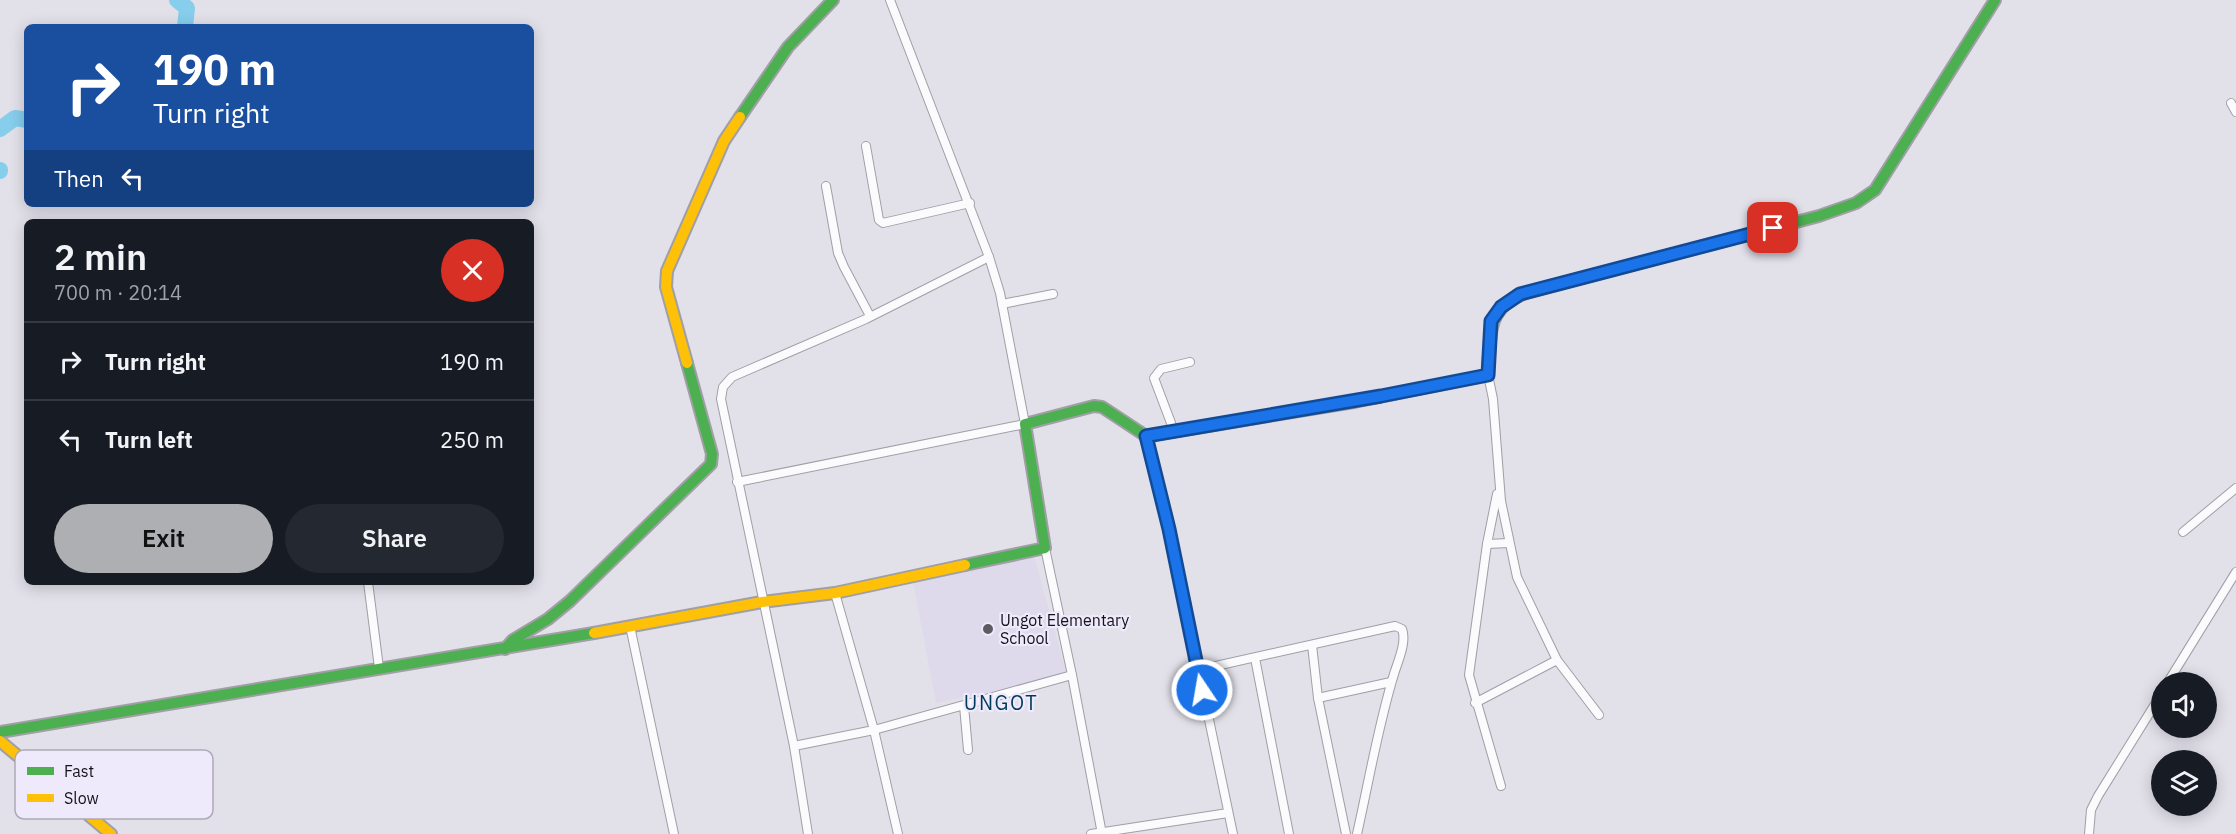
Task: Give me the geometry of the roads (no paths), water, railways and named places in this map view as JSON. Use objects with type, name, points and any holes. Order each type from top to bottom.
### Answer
[{"type":"street","points":[[505,649],[513,640],[548,619],[570,601],[711,464],[712,454],[666,287],[667,271],[724,141],[788,47],[833,0]]},
{"type":"street","points":[[890,0],[970,203],[989,257],[1002,304],[1025,424],[1045,548],[1102,833]]},
{"type":"street","points":[[1599,715],[1557,660],[1517,577],[1509,543],[1500,483],[1493,399],[1488,375],[1491,321],[1501,307],[1520,294],[1819,216],[1860,203],[1868,198],[1995,0]]},
{"type":"street","points":[[2231,103],[2236,112]]},
{"type":"street","points":[[866,146],[879,220],[883,223],[970,203]]},
{"type":"street","points":[[826,186],[838,253],[870,316]]},
{"type":"street","points":[[808,834],[794,746],[721,399],[723,387],[732,377],[870,316],[989,257]]},
{"type":"street","points":[[1002,304],[1053,294]]},
{"type":"street","points":[[1174,431],[1154,378],[1161,369],[1190,362]]},
{"type":"street","points":[[1146,436],[1381,396],[1488,375]]},
{"type":"street","points":[[737,482],[1025,424],[1094,406],[1102,406],[1146,436],[1169,529],[1233,834]]},
{"type":"street","points":[[1500,483],[1487,544],[1469,675],[1475,703],[1501,786]]},
{"type":"street","points":[[2183,532],[2236,488]]},
{"type":"street","points":[[1487,544],[1509,543]]},
{"type":"street","points":[[0,732],[505,649],[762,602],[835,593],[1045,548]]},
{"type":"street","points":[[2174,672],[2236,572]]},
{"type":"street","points":[[368,585],[379,669]]},
{"type":"street","points":[[835,593],[874,730],[898,834]]},
{"type":"street","points":[[630,626],[674,834]]},
{"type":"street","points":[[1198,670],[1395,626],[1402,629],[1404,634],[1357,834]]},
{"type":"street","points":[[1312,645],[1318,698],[1346,834]]},
{"type":"street","points":[[1255,658],[1289,834]]},
{"type":"street","points":[[1475,703],[1557,660]]},
{"type":"street","points":[[794,746],[874,730],[1072,675]]},
{"type":"street","points":[[1318,698],[1391,682]]},
{"type":"street","points":[[964,706],[968,750]]},
{"type":"street","points":[[2089,834],[2091,810],[2095,802],[2151,711]]},
{"type":"street","points":[[0,741],[15,754]]},
{"type":"street","points":[[1090,834],[1228,813]]},
{"type":"street","points":[[93,819],[111,834]]},
{"type":"waterway","points":[[177,0],[187,8],[185,24]]},
{"type":"waterway","points":[[0,129],[15,118],[24,120]]},
{"type":"place","name":"Ungot Elementary School","points":[[988,629]]},
{"type":"district","name":"UNGOT","points":[[1001,702]]}]
